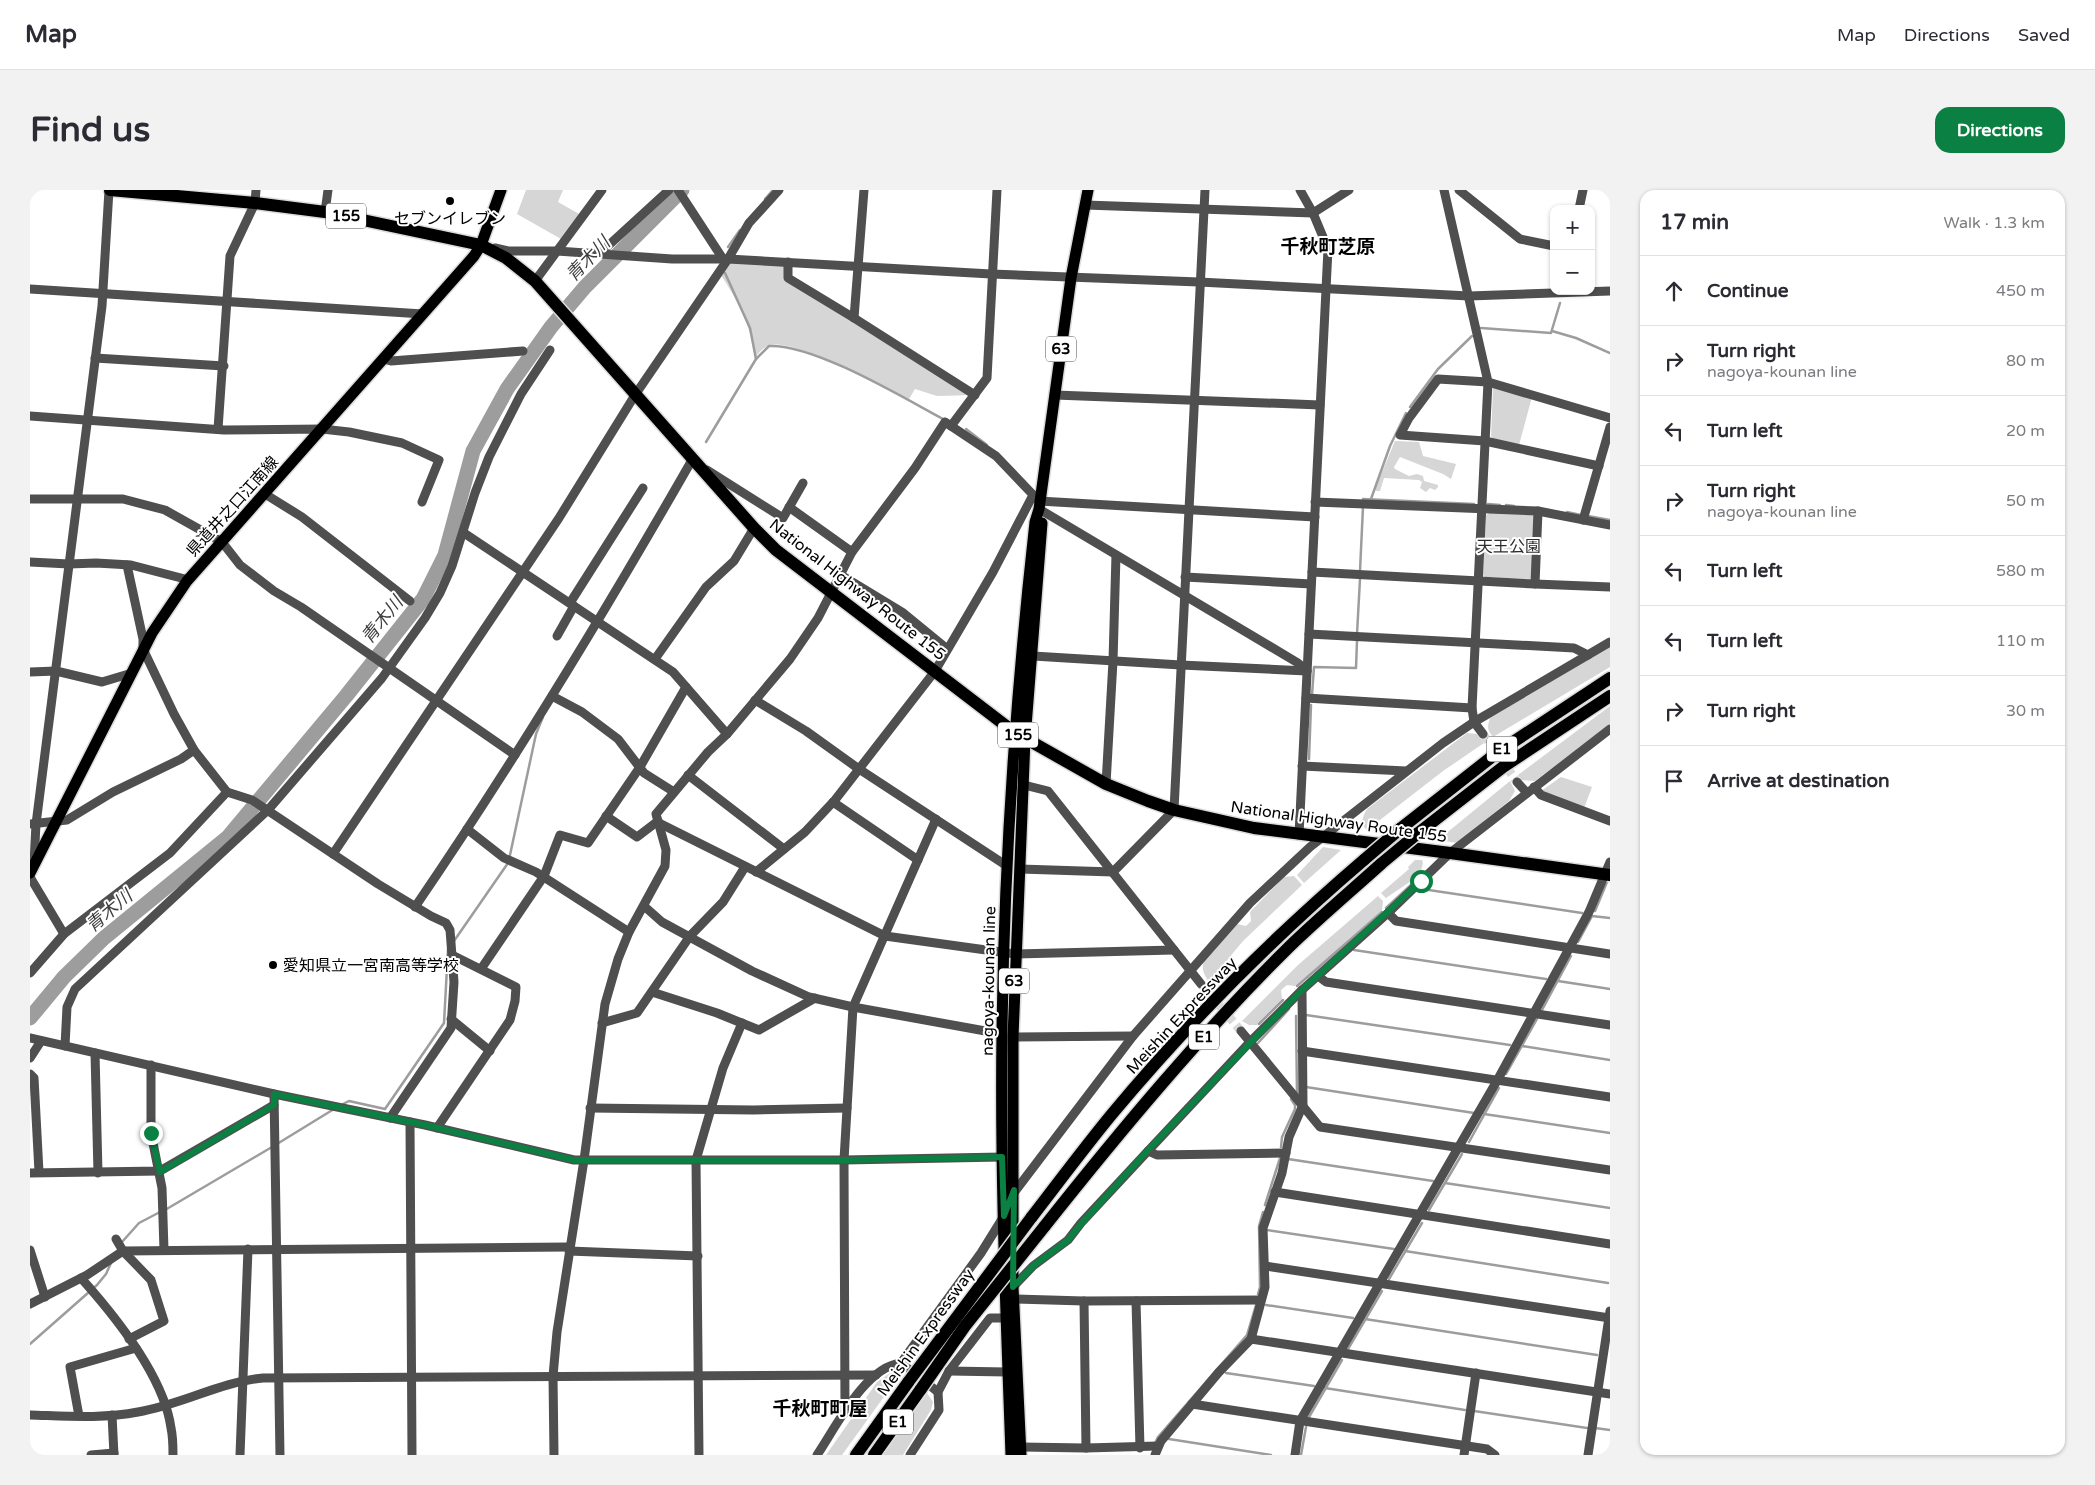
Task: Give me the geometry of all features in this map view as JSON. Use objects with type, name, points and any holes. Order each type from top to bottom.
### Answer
[{"type":"highway","name":"National Highway Route 155","points":[[109,190],[255,196],[481,245],[506,258],[536,281],[634,395],[754,528],[796,566],[1020,735],[1106,784],[1174,810],[1213,820],[1299,835],[1324,836],[1607,875]]},
{"type":"highway","name":"Meishin Expressway","points":[[856,1455],[1031,1218],[1112,1114],[1173,1046],[1278,936],[1321,896],[1400,829],[1498,752],[1610,678]]},
{"type":"highway","name":"Meishin Expressway","points":[[874,1455],[965,1326],[1124,1127],[1232,1006],[1290,947],[1382,863],[1417,834],[1504,767],[1577,716],[1610,696]]},
{"type":"main road","name":"県道井之口江南線","points":[[31,871],[143,649],[165,611],[186,582],[474,256],[481,245],[501,190]]},
{"type":"main road","name":"nagoya-kounan line","points":[[1009,953],[1020,869],[1024,785],[1020,735],[1023,628],[1037,502],[1055,395],[1071,278],[1088,190]]},
{"type":"main road","name":"nagoya-kounan line","points":[[1011,1455],[1002,1157],[1009,953],[1007,866],[1020,735],[1033,656],[1042,524],[1037,502]]},
{"type":"main road","name":"nagoya-kounan line","points":[[1007,1035],[1014,1190],[1013,1287],[1021,1451]]},
{"type":"street","points":[[64,934],[31,871],[33,824],[56,671],[103,294],[109,190]]},
{"type":"street","points":[[325,212],[328,190]]},
{"type":"street","points":[[536,281],[602,190]]},
{"type":"street","points":[[601,254],[669,190]]},
{"type":"street","points":[[678,190],[726,259]]},
{"type":"street","points":[[333,854],[437,702],[564,510],[634,395],[749,223],[778,190]]},
{"type":"street","points":[[854,318],[864,190]]},
{"type":"street","points":[[951,426],[987,378],[991,274],[997,190]]},
{"type":"street","points":[[1020,869],[1113,872],[1174,810],[1205,190]]},
{"type":"street","points":[[1299,835],[1328,249],[1313,213],[1300,190]]},
{"type":"street","points":[[1085,205],[1313,213],[1349,190]]},
{"type":"street","points":[[1444,190],[1488,382],[1472,708],[1474,722],[1483,734]]},
{"type":"street","points":[[1459,190],[1520,239],[1550,245]]},
{"type":"street","points":[[1579,205],[1583,190]]},
{"type":"street","points":[[218,429],[224,366],[230,256],[255,196]]},
{"type":"street","points":[[481,245],[508,251],[557,251],[672,260],[726,259],[1071,278],[1199,282],[1469,296],[1550,292]]},
{"type":"street","points":[[788,262],[788,278],[975,395]]},
{"type":"street","points":[[30,289],[423,314]]},
{"type":"street","points":[[1595,291],[1610,291]]},
{"type":"street","points":[[65,1046],[67,1007],[75,989],[268,810],[389,669],[425,618],[440,593],[464,533],[475,493],[489,457],[521,394],[550,350]]},
{"type":"street","points":[[384,359],[391,361],[523,351]]},
{"type":"street","points":[[95,358],[224,366]]},
{"type":"street","points":[[1599,466],[1485,441],[1400,435],[1438,379],[1488,382],[1610,418]]},
{"type":"street","points":[[1055,395],[1320,405]]},
{"type":"street","points":[[30,416],[218,429],[322,429],[349,432],[402,443],[439,460],[422,502]]},
{"type":"street","points":[[554,1455],[553,1376],[557,1332],[584,1160],[605,1004],[630,932],[666,866],[666,850],[656,814],[708,752],[728,734],[790,659],[818,618],[852,552],[915,468],[945,422],[996,456],[1037,502],[1116,555],[1307,670]]},
{"type":"street","points":[[1583,520],[1610,426]]},
{"type":"street","points":[[415,907],[515,755],[598,622],[692,460],[783,518],[803,483]]},
{"type":"street","points":[[557,636],[572,605],[643,488]]},
{"type":"street","points":[[265,494],[302,517],[410,601]]},
{"type":"street","points":[[30,499],[123,499],[165,510],[222,542],[240,564],[274,591],[301,607],[515,755]]},
{"type":"street","points":[[1037,502],[1315,517]]},
{"type":"street","points":[[756,872],[805,832],[833,802],[935,671],[946,648],[1037,502]]},
{"type":"street","points":[[1315,502],[1538,511],[1610,525]]},
{"type":"street","points":[[789,507],[852,552]]},
{"type":"street","points":[[1535,584],[1538,511]]},
{"type":"street","points":[[655,659],[706,587],[734,561],[754,528]]},
{"type":"street","points":[[464,533],[673,672],[728,734]]},
{"type":"street","points":[[1106,784],[1113,662],[1116,555]]},
{"type":"street","points":[[30,562],[127,564],[185,579],[186,582]]},
{"type":"street","points":[[127,564],[143,639],[143,649],[174,714],[194,750],[228,792],[252,800],[415,907],[446,923],[450,930],[454,982],[451,1028],[390,1118]]},
{"type":"street","points":[[1312,572],[1610,587]]},
{"type":"street","points":[[841,574],[902,612],[946,648]]},
{"type":"street","points":[[1186,577],[1311,584]]},
{"type":"street","points":[[1309,634],[1574,648],[1588,655]]},
{"type":"street","points":[[901,1363],[981,1253],[1004,1216],[1014,1190],[1133,1036],[1250,903],[1310,847],[1406,771],[1474,722],[1610,642]]},
{"type":"street","points":[[1033,656],[1113,662],[1307,670]]},
{"type":"street","points":[[30,672],[56,671],[102,682],[132,673]]},
{"type":"street","points":[[481,969],[544,876],[560,835],[588,843],[640,767],[686,686]]},
{"type":"street","points":[[552,696],[582,712],[618,739],[644,773],[674,792]]},
{"type":"street","points":[[1306,698],[1472,708]]},
{"type":"street","points":[[755,700],[806,731],[859,769],[1007,866]]},
{"type":"street","points":[[1013,1287],[1033,1266],[1068,1240],[1148,1150],[1302,990],[1388,913],[1450,853],[1610,729]]},
{"type":"street","points":[[33,824],[67,820],[113,792],[181,759],[194,750]]},
{"type":"street","points":[[1302,766],[1406,771]]},
{"type":"street","points":[[688,775],[784,849]]},
{"type":"street","points":[[1517,782],[1541,796],[1610,821]]},
{"type":"street","points":[[1024,785],[1048,791],[1201,984]]},
{"type":"street","points":[[30,973],[64,934],[170,853],[228,792]]},
{"type":"street","points":[[833,802],[918,860]]},
{"type":"street","points":[[606,816],[637,837],[659,822]]},
{"type":"street","points":[[845,1413],[844,1160],[853,1007],[936,819]]},
{"type":"street","points":[[659,822],[744,867],[885,936],[1009,953],[1174,950]]},
{"type":"street","points":[[467,829],[504,858],[544,876],[630,932]]},
{"type":"street","points":[[1295,1455],[1300,1421],[1498,1080],[1589,912],[1607,875],[1610,862]]},
{"type":"street","points":[[602,1023],[637,1013],[690,936],[723,902],[744,867]]},
{"type":"street","points":[[644,906],[662,922],[752,971],[815,998],[853,1007],[1007,1035],[1133,1036]]},
{"type":"street","points":[[1388,913],[1396,921],[1610,954]]},
{"type":"street","points":[[437,1128],[510,1020],[515,1001],[516,987],[452,955]]},
{"type":"street","points":[[1318,976],[1326,982],[1610,1025]]},
{"type":"street","points":[[1021,1451],[1140,1448],[1157,1451],[1192,1404],[1219,1372],[1251,1339],[1265,1286],[1264,1228],[1282,1173],[1289,1137],[1303,1105],[1302,990]]},
{"type":"street","points":[[652,992],[717,1013],[760,1030],[815,998]]},
{"type":"street","points":[[451,1019],[490,1052]]},
{"type":"street","points":[[699,1455],[696,1160],[723,1068],[742,1024]]},
{"type":"street","points":[[1241,1031],[1320,1126],[1610,1170]]},
{"type":"street","points":[[30,1038],[574,1160],[844,1160],[1002,1157]]},
{"type":"street","points":[[30,1058],[42,1041]]},
{"type":"street","points":[[1302,1051],[1610,1097]]},
{"type":"street","points":[[95,1053],[98,1173]]},
{"type":"street","points":[[151,1065],[151,1133],[162,1188],[164,1250]]},
{"type":"street","points":[[30,1074],[34,1078],[34,1172],[160,1172],[274,1105]]},
{"type":"street","points":[[274,1094],[280,1455]]},
{"type":"street","points":[[590,1108],[710,1110],[847,1108]]},
{"type":"street","points":[[410,1122],[412,1455]]},
{"type":"street","points":[[1148,1150],[1157,1155],[1286,1153]]},
{"type":"street","points":[[1275,1192],[1610,1244]]},
{"type":"street","points":[[116,1239],[123,1251],[151,1280],[164,1321],[129,1339]]},
{"type":"street","points":[[30,1304],[81,1278],[123,1251],[411,1248],[569,1249],[698,1256]]},
{"type":"street","points":[[240,1455],[248,1249]]},
{"type":"street","points":[[30,1250],[45,1297]]},
{"type":"street","points":[[1265,1266],[1610,1316],[1588,1455]]},
{"type":"street","points":[[81,1278],[136,1348],[165,1404],[171,1427],[173,1455]]},
{"type":"street","points":[[1014,1299],[1084,1301],[1262,1300]]},
{"type":"street","points":[[1084,1301],[1086,1448]]},
{"type":"street","points":[[1136,1301],[1140,1448]]},
{"type":"street","points":[[910,1455],[939,1410],[938,1392],[949,1371],[990,1318],[1006,1318]]},
{"type":"street","points":[[1251,1339],[1610,1394]]},
{"type":"street","points":[[80,1416],[70,1367],[136,1348]]},
{"type":"street","points":[[817,1455],[869,1380],[893,1364],[901,1363],[938,1392]]},
{"type":"street","points":[[949,1371],[1007,1372]]},
{"type":"street","points":[[30,1415],[80,1416],[138,1412],[243,1380],[279,1378],[698,1374],[876,1375]]},
{"type":"street","points":[[1465,1450],[1476,1374]]},
{"type":"street","points":[[1192,1404],[1465,1450],[1487,1449],[1495,1455]]},
{"type":"street","points":[[91,1455],[114,1454],[112,1415]]},
{"type":"green space","points":[[526,190],[563,190],[558,202],[581,215],[561,239],[517,214]]},
{"type":"green space","points":[[723,259],[788,262],[788,278],[975,395],[937,396],[915,389],[909,399],[819,356],[782,345],[770,345],[755,357],[743,314],[721,275]]},
{"type":"green space","points":[[1496,387],[1532,397],[1519,445],[1493,439],[1491,436],[1493,388]]},
{"type":"green space","points":[[1395,441],[1419,442],[1423,456],[1456,464],[1451,479],[1400,457],[1394,467],[1395,469],[1409,476],[1417,474],[1423,476],[1424,481],[1438,485],[1438,487],[1435,490],[1430,488],[1426,492],[1420,488],[1422,482],[1419,480],[1384,478],[1380,491],[1376,491],[1375,489]]},
{"type":"green space","name":"天王公園","points":[[1491,512],[1533,515],[1535,518],[1533,576],[1530,579],[1485,577],[1483,575],[1486,515]]},
{"type":"green space","points":[[1610,647],[1610,667],[1493,737],[1491,735],[1488,728],[1490,718]]},
{"type":"green space","points":[[1610,706],[1610,724],[1535,781],[1521,780],[1518,775]]},
{"type":"green space","points":[[1467,733],[1477,734],[1484,743],[1443,771],[1367,830],[1365,828],[1363,820],[1367,809]]},
{"type":"green space","points":[[1561,777],[1592,787],[1584,808],[1541,791]]},
{"type":"green space","points":[[1510,781],[1515,791],[1509,801],[1457,843],[1438,840]]},
{"type":"green space","points":[[1323,847],[1341,850],[1304,883],[1297,875]]},
{"type":"green space","points":[[1415,860],[1422,860],[1423,863],[1420,875],[1386,898],[1381,893],[1409,869],[1408,867]]},
{"type":"green space","points":[[1294,876],[1302,885],[1243,941],[1209,982],[1204,972],[1204,961],[1231,928],[1237,924],[1246,926],[1251,921],[1250,912],[1284,877]]},
{"type":"green space","points":[[1378,896],[1383,901],[1382,911],[1295,986],[1287,985],[1281,990],[1282,999],[1257,1025],[1249,1025],[1242,1021],[1298,965]]},
{"type":"green space","points":[[890,1373],[901,1373],[842,1455],[826,1455],[877,1382]]},
{"type":"green space","points":[[927,1393],[933,1402],[931,1410],[903,1455],[883,1455]]},
{"type":"waterway","name":"青木川","points":[[30,1018],[64,977],[104,938],[228,837],[346,696],[423,599],[445,555],[473,451],[507,389],[551,327],[585,287],[682,190]]},
{"type":"waterway","points":[[765,199],[773,190]]},
{"type":"waterway","points":[[728,247],[740,230]]},
{"type":"waterway","points":[[706,442],[756,359],[750,328],[725,273]]},
{"type":"waterway","points":[[1481,328],[1551,333],[1560,303]]},
{"type":"waterway","points":[[1552,331],[1576,338],[1610,353]]},
{"type":"waterway","points":[[1410,407],[1438,369],[1472,336]]},
{"type":"waterway","points":[[756,359],[769,346],[809,353],[858,374],[943,419]]},
{"type":"waterway","points":[[1371,499],[1390,446],[1406,413]]},
{"type":"waterway","points":[[966,429],[987,445]]},
{"type":"waterway","points":[[1363,499],[1474,504]]},
{"type":"waterway","points":[[1488,504],[1500,505]]},
{"type":"waterway","points":[[1506,505],[1514,506]]},
{"type":"waterway","points":[[1360,571],[1363,507]]},
{"type":"waterway","points":[[1567,512],[1581,515]]},
{"type":"waterway","points":[[1588,516],[1610,520]]},
{"type":"waterway","points":[[1357,634],[1360,579]]},
{"type":"waterway","points":[[1312,695],[1314,667],[1356,668],[1357,641]]},
{"type":"waterway","points":[[1309,759],[1311,705]]},
{"type":"waterway","points":[[510,855],[536,734],[543,717]]},
{"type":"waterway","points":[[454,941],[508,863]]},
{"type":"waterway","points":[[1595,911],[1607,882]]},
{"type":"waterway","points":[[1386,908],[1412,884]]},
{"type":"waterway","points":[[1422,889],[1582,913]]},
{"type":"waterway","points":[[1297,986],[1382,912]]},
{"type":"waterway","points":[[1578,942],[1592,916],[1610,918]]},
{"type":"waterway","points":[[341,1105],[349,1101],[385,1109],[444,1023],[448,949]]},
{"type":"waterway","points":[[1354,950],[1546,979]]},
{"type":"waterway","points":[[1542,1010],[1571,956]]},
{"type":"waterway","points":[[1558,981],[1610,989]]},
{"type":"waterway","points":[[1259,1024],[1283,1000]]},
{"type":"waterway","points":[[1258,1043],[1289,1009]]},
{"type":"waterway","points":[[1306,1015],[1510,1045]]},
{"type":"waterway","points":[[1296,1016],[1297,1094]]},
{"type":"waterway","points":[[1506,1074],[1537,1019]]},
{"type":"waterway","points":[[1522,1046],[1610,1060]]},
{"type":"waterway","points":[[1306,1087],[1474,1113]]},
{"type":"waterway","points":[[1469,1142],[1499,1088]]},
{"type":"waterway","points":[[1281,1147],[1282,1137],[1295,1109],[1291,1099]]},
{"type":"waterway","points":[[277,1144],[334,1109]]},
{"type":"waterway","points":[[1484,1114],[1610,1133]]},
{"type":"waterway","points":[[165,1210],[272,1147]]},
{"type":"waterway","points":[[1429,1210],[1462,1154]]},
{"type":"waterway","points":[[1265,1205],[1280,1158]]},
{"type":"waterway","points":[[1288,1159],[1433,1181]]},
{"type":"waterway","points":[[1445,1183],[1610,1208]]},
{"type":"waterway","points":[[122,1242],[139,1223],[160,1212]]},
{"type":"waterway","points":[[1258,1294],[1260,1287],[1259,1226],[1263,1212]]},
{"type":"waterway","points":[[1389,1279],[1422,1223]]},
{"type":"waterway","points":[[1267,1230],[1394,1249]]},
{"type":"waterway","points":[[1405,1251],[1608,1283]]},
{"type":"waterway","points":[[30,1344],[97,1285],[106,1274],[111,1263]]},
{"type":"waterway","points":[[1348,1349],[1382,1291]]},
{"type":"waterway","points":[[1155,1443],[1158,1437],[1247,1335],[1256,1305]]},
{"type":"waterway","points":[[1266,1305],[1353,1318]]},
{"type":"waterway","points":[[1365,1319],[1597,1355]]},
{"type":"waterway","points":[[1309,1417],[1342,1360]]},
{"type":"waterway","points":[[1226,1373],[1314,1386]]},
{"type":"waterway","points":[[1325,1388],[1465,1410]]},
{"type":"waterway","points":[[1474,1411],[1587,1428]]},
{"type":"waterway","points":[[1301,1455],[1306,1427]]},
{"type":"waterway","points":[[1595,1428],[1610,1430]]},
{"type":"waterway","points":[[1169,1439],[1271,1455]]},
{"type":"tunnel","points":[[1483,734],[1517,782]]},
{"type":"tunnel","points":[[1201,984],[1241,1031]]},
{"type":"place","name":"セブンイレブン","points":[[450,201]]},
{"type":"place","name":"愛知県立一宮南高等学校","points":[[273,965]]},
{"type":"district","name":"千秋町芝原","points":[[1328,246]]},
{"type":"district","name":"千秋町町屋","points":[[820,1408]]},
{"type":"route","points":[[151,1133],[160,1172],[274,1105],[274,1094],[425,1125],[574,1160],[844,1160],[1002,1157],[1004,1216],[1014,1190],[1013,1287],[1033,1266],[1062,1247],[1148,1150],[1302,990],[1421,881]]}]
